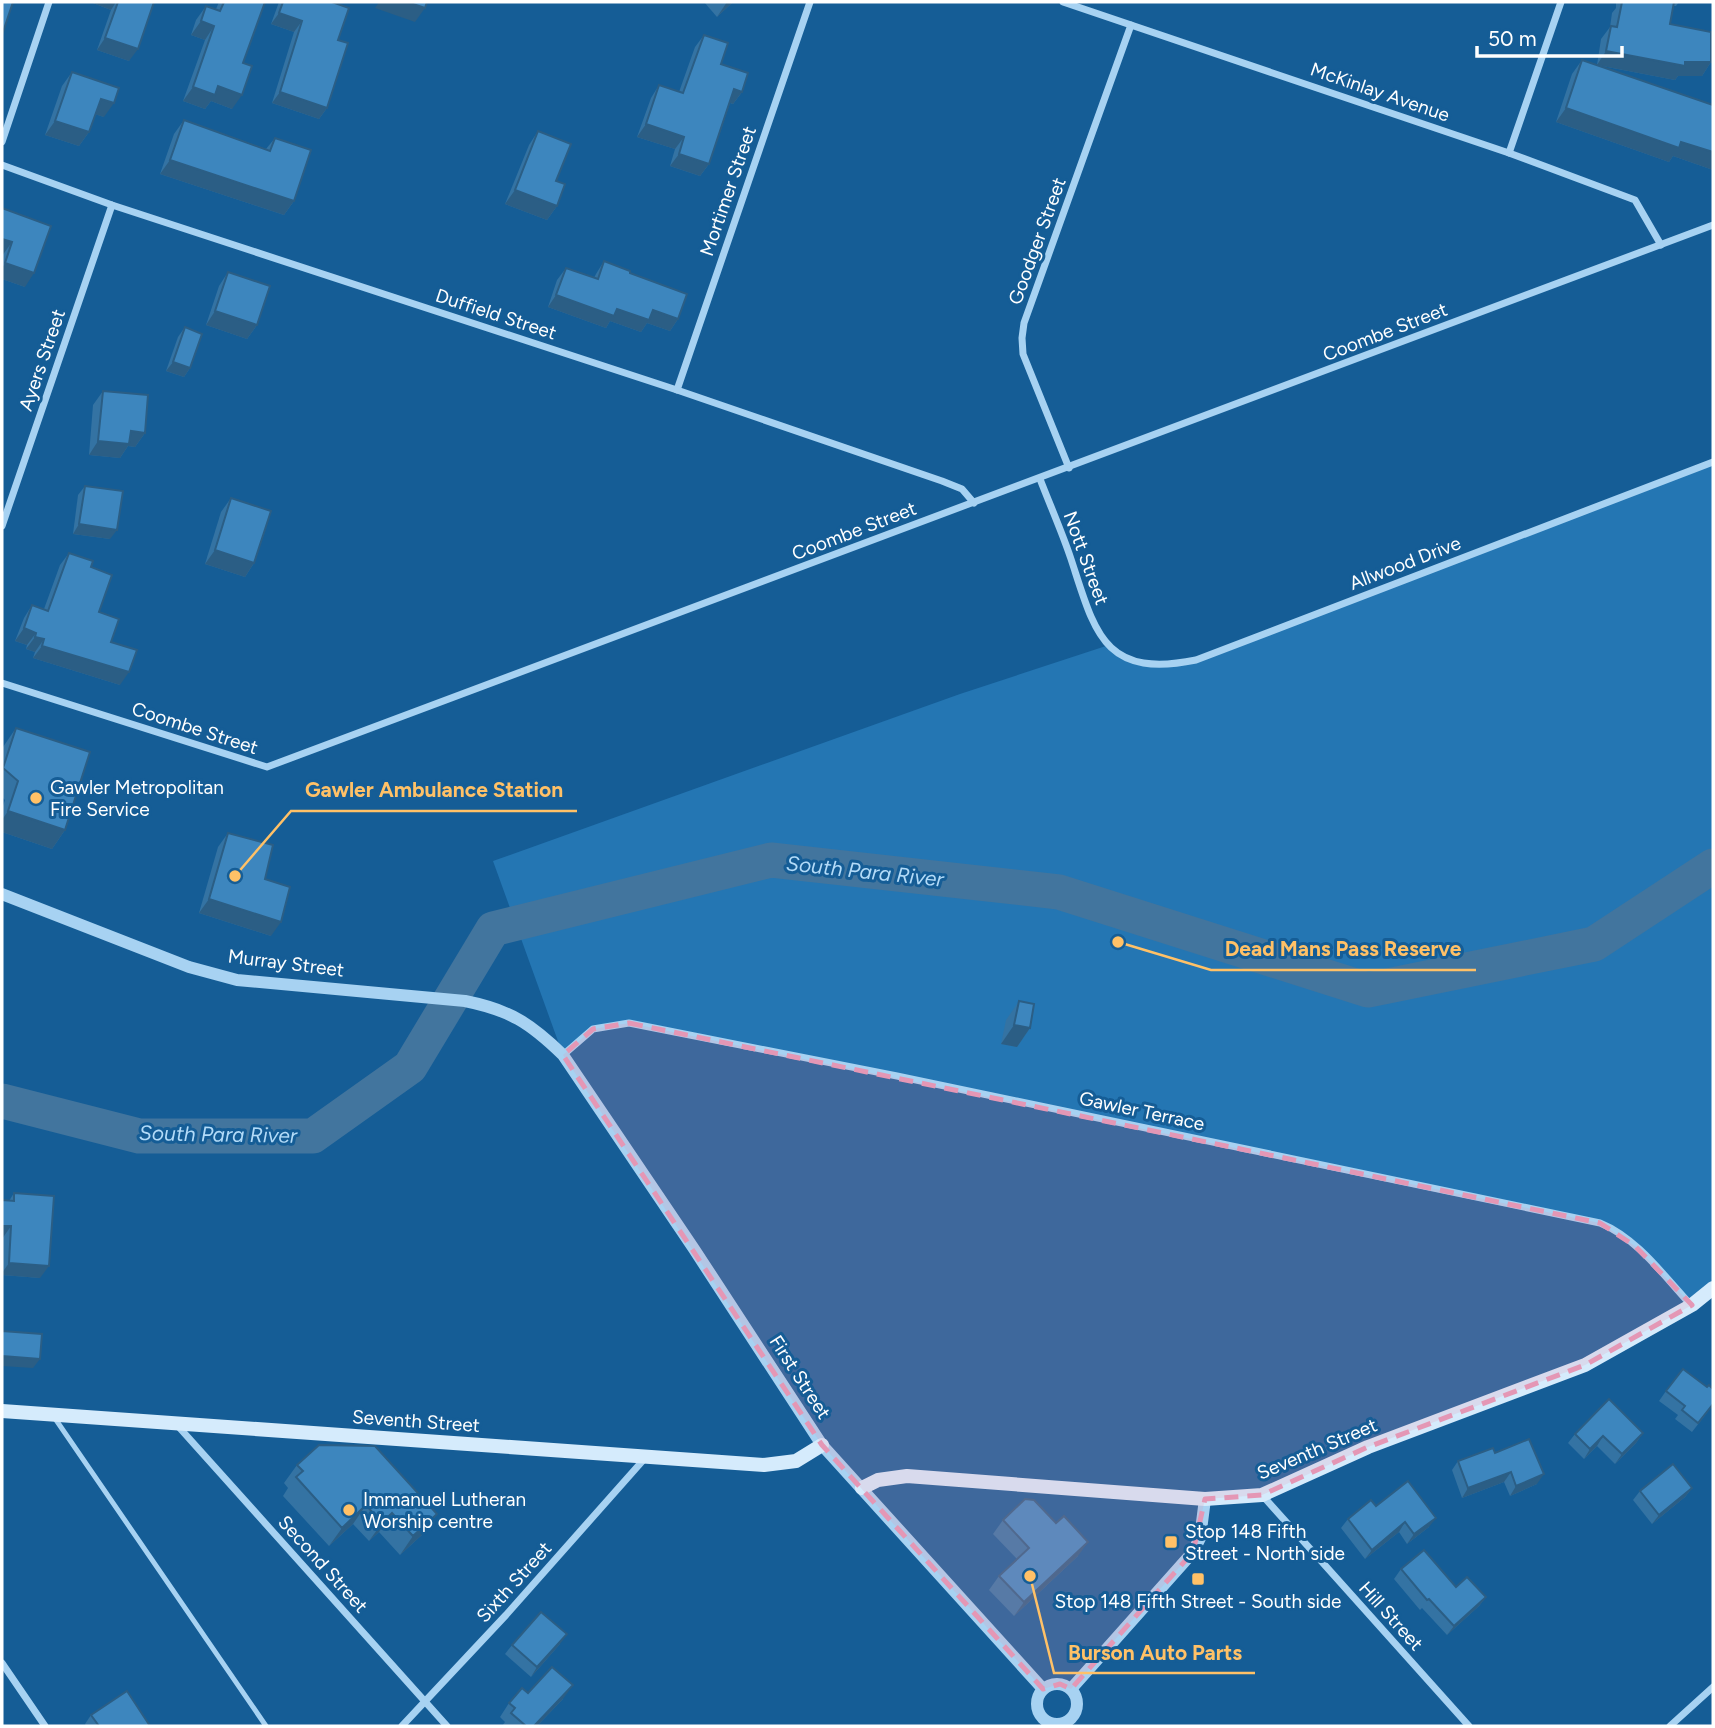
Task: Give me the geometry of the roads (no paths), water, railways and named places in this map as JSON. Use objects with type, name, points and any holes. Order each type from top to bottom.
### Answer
[{"type":"main road","name":"Seventh Street","points":[[862,1488],[878,1480],[907,1475],[1205,1499],[1262,1495],[1368,1447],[1586,1365],[1692,1305],[1713,1288]]},
{"type":"main road","name":"Seventh Street","points":[[2,1411],[764,1465],[796,1461],[822,1445]]},
{"type":"street","points":[[2,142],[50,2]]},
{"type":"street","name":"Mortimer Street","points":[[677,390],[810,2]]},
{"type":"street","name":"McKinlay Avenue","points":[[1063,2],[1508,153],[1635,200],[1661,245]]},
{"type":"street","points":[[1508,153],[1561,2]]},
{"type":"street","name":"Goodger Street","points":[[1069,468],[1024,354],[1024,323],[1131,25]]},
{"type":"street","name":"Duffield Street","points":[[2,165],[111,205],[677,390],[943,481],[962,489],[974,503]]},
{"type":"street","name":"Ayers Street","points":[[2,526],[111,205]]},
{"type":"street","name":"Coombe Street","points":[[2,683],[267,767],[1713,225]]},
{"type":"street","name":"Allwood Drive","points":[[1107,646],[1136,663],[1171,665],[1196,660],[1713,462]]},
{"type":"street","name":"Nott Street","points":[[1040,479],[1090,615],[1107,646]]},
{"type":"street","name":"Murray Street","points":[[2,894],[190,967],[237,980],[437,998],[493,1007],[520,1019],[563,1055]]},
{"type":"street","name":"Gawler Terrace","points":[[563,1055],[593,1029],[629,1023],[897,1076],[1600,1223],[1618,1230],[1635,1245],[1692,1305]]},
{"type":"street","name":"First Street","points":[[563,1055],[822,1445],[1043,1689]]},
{"type":"street","name":"Second Street","points":[[176,1423],[447,1726]]},
{"type":"street","name":"Sixth Street","points":[[402,1726],[506,1615],[647,1456]]},
{"type":"street","name":"Hill Street","points":[[1262,1495],[1469,1726]]},
{"type":"street","points":[[1071,1689],[1193,1552],[1200,1538],[1205,1499]]},
{"type":"street","points":[[2,1663],[45,1726]]},
{"type":"street","points":[[1060,1684],[1071,1689],[1077,1701],[1072,1723],[1042,1723],[1037,1706],[1043,1689],[1060,1684]]},
{"type":"street","points":[[1670,1726],[1713,1687]]},
{"type":"lane","points":[[53,1415],[266,1726]]},
{"type":"waterway","name":"South Para River","points":[[2,1101],[139,1136],[313,1136],[410,1067],[493,929],[771,860],[1059,892],[1368,990],[1594,944],[1713,866]]},
{"type":"place","name":"Gawler Metropolitan Fire Service","points":[[36,798]]},
{"type":"place","name":"Gawler Ambulance Station","points":[[235,876]]},
{"type":"place","name":"Dead Mans Pass Reserve","points":[[1118,942]]},
{"type":"place","name":"Immanuel Lutheran Worship centre","points":[[349,1510]]},
{"type":"place","name":"Stop 148 Fifth Street - North side","points":[[1171,1542]]},
{"type":"place","name":"Burson Auto Parts","points":[[1030,1576]]},
{"type":"place","name":"Stop 148 Fifth Street - South side","points":[[1198,1579]]}]
